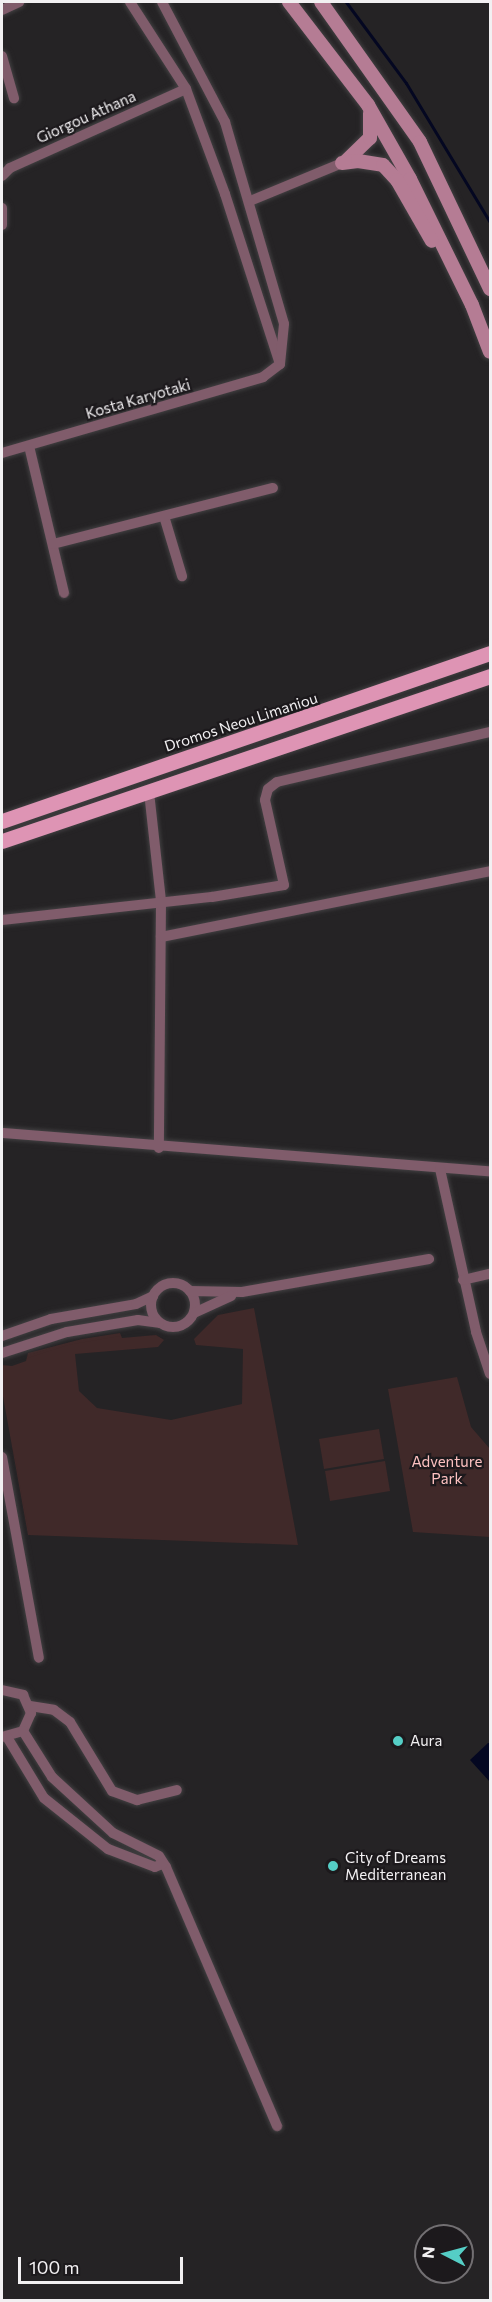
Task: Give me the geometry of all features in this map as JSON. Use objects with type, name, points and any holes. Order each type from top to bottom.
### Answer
[{"type":"main road","points":[[289,2],[368,105],[410,179],[472,305],[490,352]]},
{"type":"main road","points":[[321,2],[420,142],[490,289]]},
{"type":"main road","points":[[342,163],[370,138],[372,120],[368,105]]},
{"type":"main road","points":[[342,163],[358,160],[383,165],[397,180],[472,305]]},
{"type":"main road","name":"Dromos Neou Limaniou","points":[[2,821],[490,652]]},
{"type":"main road","points":[[2,841],[490,676]]},
{"type":"street","points":[[2,10],[19,2]]},
{"type":"street","points":[[130,2],[186,89],[225,194],[280,364]]},
{"type":"street","points":[[162,2],[225,122],[250,201],[284,324],[280,364]]},
{"type":"street","points":[[2,56],[14,98]]},
{"type":"street","name":"Giorgou Athana","points":[[2,176],[10,168],[186,89]]},
{"type":"street","points":[[250,201],[342,163]]},
{"type":"street","points":[[2,208],[2,225]]},
{"type":"street","name":"Kosta Karyotaki","points":[[2,453],[263,377],[280,364]]},
{"type":"street","points":[[29,446],[64,593]]},
{"type":"street","points":[[53,544],[273,488]]},
{"type":"street","points":[[164,516],[182,576]]},
{"type":"street","points":[[2,920],[284,885],[266,800],[268,789],[277,782],[490,732]]},
{"type":"street","points":[[149,792],[161,901],[159,1148]]},
{"type":"street","points":[[161,938],[490,871]]},
{"type":"street","points":[[2,1133],[159,1148],[490,1171]]},
{"type":"street","points":[[440,1169],[463,1280],[490,1374]]},
{"type":"street","points":[[2,1336],[51,1319],[136,1304],[153,1296],[170,1283],[190,1291],[242,1292],[429,1259]]},
{"type":"street","points":[[463,1280],[490,1274]]},
{"type":"street","points":[[190,1291],[195,1313]]},
{"type":"street","points":[[2,1353],[67,1332],[138,1320],[177,1328],[188,1323],[195,1313],[242,1292]]},
{"type":"street","points":[[153,1296],[152,1313],[159,1323]]},
{"type":"street","points":[[2,1457],[39,1658]]},
{"type":"street","points":[[2,1687],[23,1695],[30,1706],[30,1719],[23,1731],[4,1737],[44,1798],[108,1849],[156,1867],[162,1864]]},
{"type":"street","points":[[30,1706],[54,1710],[70,1722],[112,1791],[137,1800],[177,1790]]},
{"type":"street","points":[[23,1731],[52,1777],[113,1833],[159,1856],[224,1998],[277,2126]]},
{"type":"green space","points":[[254,1308],[298,1545],[28,1535],[2,1391],[2,1365],[12,1366],[26,1361],[28,1353],[82,1339],[120,1333],[122,1338],[156,1335],[164,1340],[158,1347],[75,1354],[79,1391],[97,1408],[171,1420],[242,1404],[243,1349],[196,1345],[194,1339],[218,1315]]},
{"type":"green space","name":"Adventure Park","points":[[457,1377],[471,1427],[490,1449],[490,1537],[413,1532],[388,1389]]},
{"type":"green space","points":[[379,1429],[384,1459],[324,1469],[319,1439]]},
{"type":"green space","points":[[385,1461],[390,1491],[330,1501],[325,1471]]},
{"type":"water","points":[[490,1743],[490,1782],[470,1760]]},
{"type":"waterway","points":[[346,2],[406,83],[490,222]]},
{"type":"place","name":"Aura","points":[[398,1741]]},
{"type":"place","name":"City of Dreams Mediterranean","points":[[333,1866]]}]
